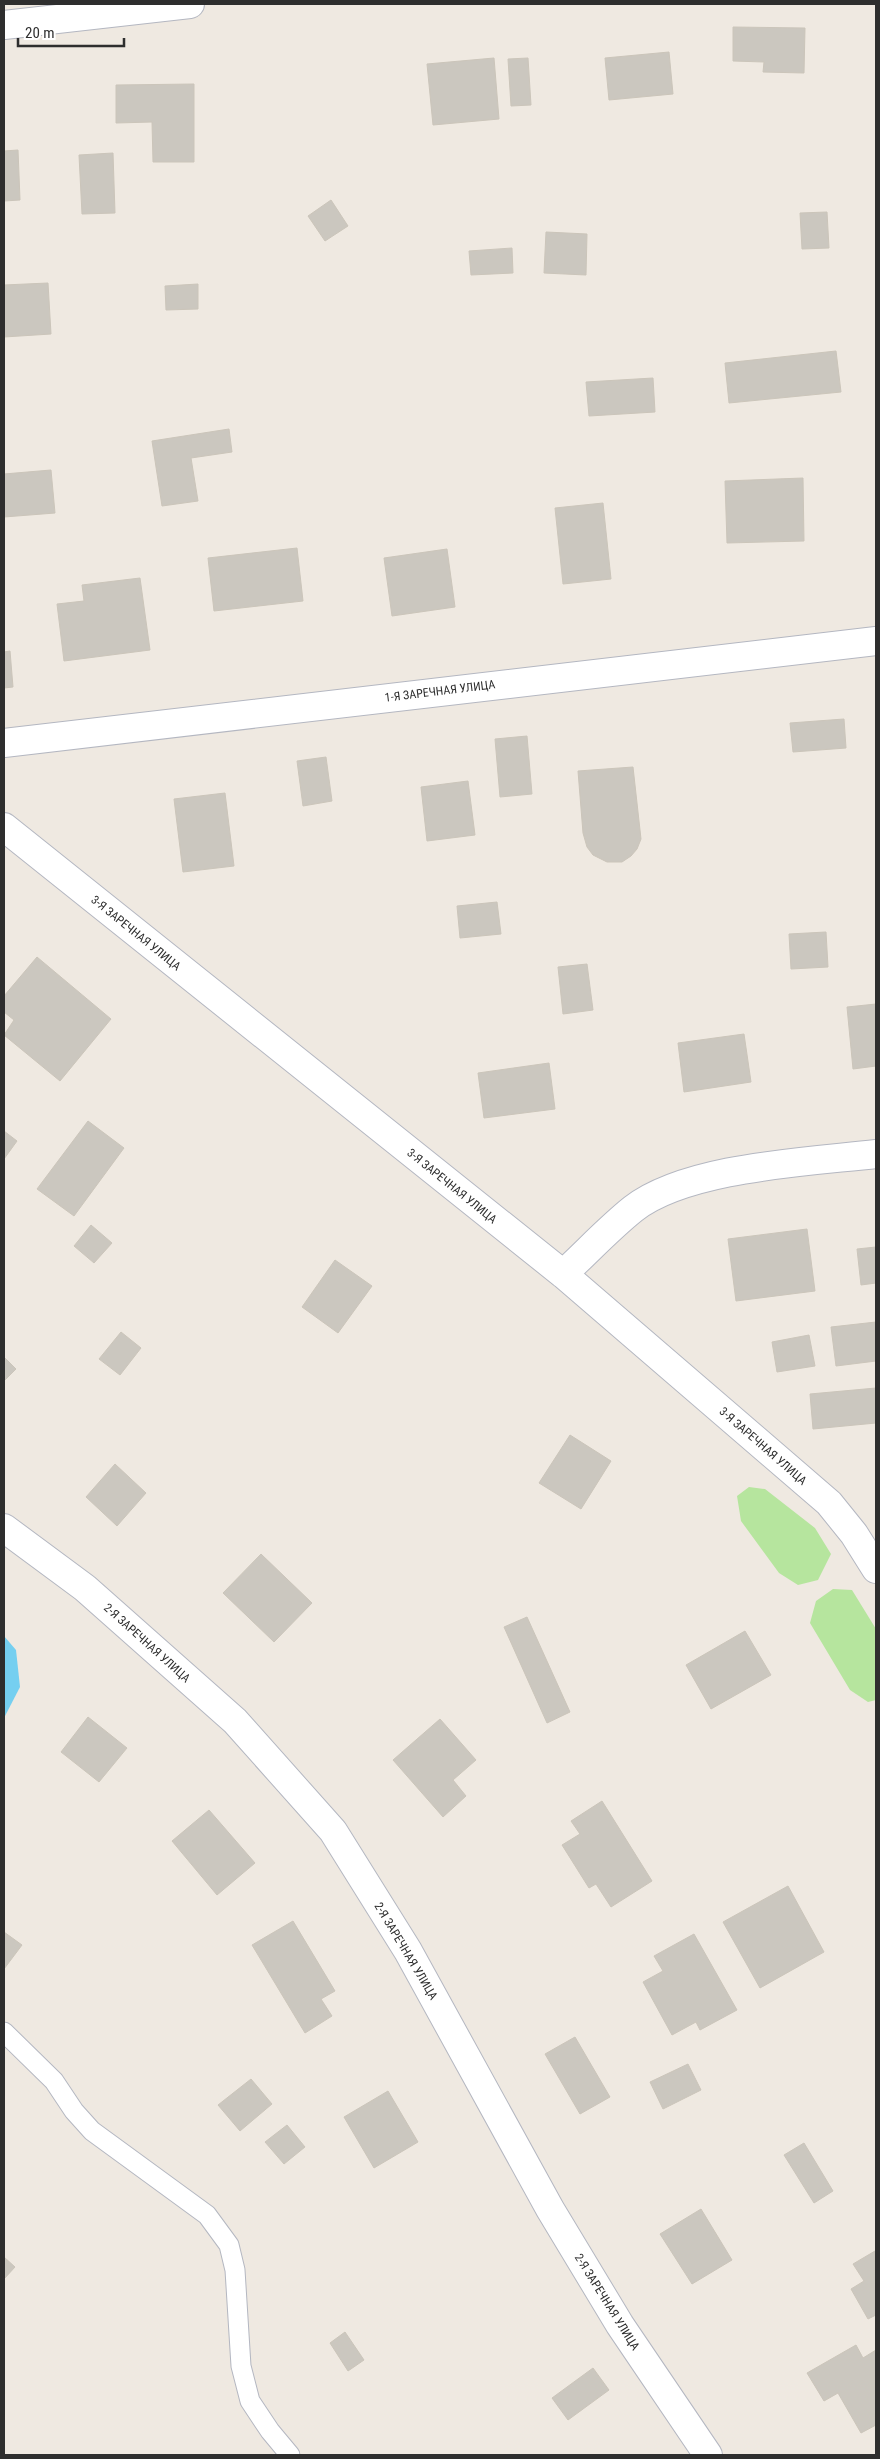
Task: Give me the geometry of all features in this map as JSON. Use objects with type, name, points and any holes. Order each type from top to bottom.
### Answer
[{"type":"street","points":[[4,25],[190,4]]},
{"type":"street","name":"1-Я ЗАРЕЧНАЯ УЛИЦА","points":[[4,743],[876,641]]},
{"type":"street","name":"3-Я ЗАРЕЧНАЯ УЛИЦА","points":[[4,827],[563,1274],[829,1503],[854,1534],[876,1569]]},
{"type":"street","points":[[563,1274],[633,1209],[661,1192],[705,1177],[876,1154]]},
{"type":"street","name":"2-Я ЗАРЕЧНАЯ УЛИЦА","points":[[4,1528],[85,1588],[235,1721],[333,1831],[408,1951],[550,2209],[620,2324],[708,2455]]},
{"type":"lane","points":[[4,2032],[54,2081],[74,2111],[92,2131],[207,2215],[229,2245],[235,2270],[242,2366],[250,2401],[270,2431],[290,2455]]},
{"type":"green space","points":[[749,1487],[765,1489],[815,1528],[831,1554],[818,1580],[798,1585],[779,1573],[741,1521],[737,1496]]},
{"type":"green space","points":[[833,1589],[852,1590],[876,1629],[876,1700],[868,1702],[850,1690],[810,1623],[816,1601]]},
{"type":"water","points":[[4,1636],[16,1650],[20,1687],[4,1718]]},
{"type":"building","points":[[733,27],[805,28],[804,73],[763,72],[764,62],[733,61]]},
{"type":"building","points":[[669,52],[673,94],[609,100],[605,58]]},
{"type":"building","points":[[494,58],[499,119],[433,125],[427,64]]},
{"type":"building","points":[[528,58],[531,105],[511,106],[508,59]]},
{"type":"building","points":[[194,84],[194,162],[153,162],[152,122],[116,123],[116,85]]},
{"type":"building","points":[[18,150],[20,200],[4,201],[4,151]]},
{"type":"building","points":[[113,153],[115,213],[82,214],[79,155]]},
{"type":"building","points":[[331,200],[348,226],[325,241],[308,216]]},
{"type":"building","points":[[827,212],[829,248],[802,249],[800,213]]},
{"type":"building","points":[[546,232],[587,234],[586,275],[544,273]]},
{"type":"building","points":[[512,248],[513,273],[471,275],[469,251]]},
{"type":"building","points":[[48,283],[51,334],[4,337],[4,285]]},
{"type":"building","points":[[198,284],[198,309],[166,310],[165,286]]},
{"type":"building","points":[[836,351],[841,392],[729,403],[725,363]]},
{"type":"building","points":[[653,378],[655,412],[589,416],[586,382]]},
{"type":"building","points":[[229,429],[232,452],[191,458],[198,501],[162,506],[152,441]]},
{"type":"building","points":[[51,470],[55,513],[4,517],[4,474]]},
{"type":"building","points":[[803,478],[804,541],[727,543],[725,481]]},
{"type":"building","points":[[603,503],[611,579],[563,584],[555,508]]},
{"type":"building","points":[[297,548],[303,601],[214,611],[208,558]]},
{"type":"building","points":[[447,549],[455,607],[392,616],[384,558]]},
{"type":"building","points":[[140,578],[150,650],[64,661],[57,604],[84,601],[82,585]]},
{"type":"building","points":[[10,651],[13,687],[4,688],[4,652]]},
{"type":"building","points":[[844,719],[846,748],[793,752],[790,723]]},
{"type":"building","points":[[527,736],[532,794],[500,797],[495,739]]},
{"type":"building","points":[[326,757],[332,801],[303,806],[297,761]]},
{"type":"building","points":[[633,767],[641,839],[637,849],[631,856],[622,862],[607,862],[593,855],[587,847],[583,833],[578,771]]},
{"type":"building","points":[[468,781],[475,835],[427,841],[421,787]]},
{"type":"building","points":[[225,793],[234,866],[183,872],[174,799]]},
{"type":"building","points":[[497,902],[501,934],[460,938],[457,906]]},
{"type":"building","points":[[826,932],[828,967],[791,969],[789,934]]},
{"type":"building","points":[[37,957],[111,1019],[60,1081],[4,1035],[14,1020],[4,1012],[4,996]]},
{"type":"building","points":[[587,964],[593,1010],[563,1014],[558,967]]},
{"type":"building","points":[[876,1004],[876,1066],[853,1069],[847,1007]]},
{"type":"building","points":[[744,1034],[751,1082],[684,1092],[678,1043]]},
{"type":"building","points":[[549,1063],[555,1109],[484,1118],[478,1073]]},
{"type":"building","points":[[88,1121],[124,1148],[74,1216],[37,1189]]},
{"type":"building","points":[[4,1131],[17,1141],[4,1159]]},
{"type":"building","points":[[91,1225],[112,1243],[94,1263],[74,1246]]},
{"type":"building","points":[[807,1229],[815,1291],[736,1301],[728,1239]]},
{"type":"building","points":[[876,1247],[876,1283],[861,1285],[857,1249]]},
{"type":"building","points":[[335,1260],[372,1286],[338,1333],[302,1307]]},
{"type":"building","points":[[876,1322],[876,1361],[836,1366],[831,1327]]},
{"type":"building","points":[[121,1332],[141,1348],[120,1375],[99,1359]]},
{"type":"building","points":[[809,1335],[815,1366],[777,1372],[772,1342]]},
{"type":"building","points":[[4,1357],[16,1369],[4,1381]]},
{"type":"building","points":[[876,1388],[876,1423],[813,1429],[810,1394]]},
{"type":"building","points":[[570,1435],[611,1461],[581,1509],[539,1483]]},
{"type":"building","points":[[115,1464],[146,1493],[117,1526],[86,1497]]},
{"type":"building","points":[[261,1554],[312,1603],[274,1642],[223,1593]]},
{"type":"building","points":[[527,1617],[570,1712],[547,1723],[504,1627]]},
{"type":"building","points":[[745,1631],[771,1675],[711,1709],[686,1665]]},
{"type":"building","points":[[88,1717],[127,1748],[99,1782],[61,1752]]},
{"type":"building","points":[[440,1719],[476,1760],[453,1780],[466,1796],[443,1817],[393,1760]]},
{"type":"building","points":[[602,1801],[652,1881],[611,1907],[596,1884],[589,1888],[562,1845],[580,1834],[571,1821]]},
{"type":"building","points":[[209,1810],[255,1863],[217,1895],[172,1841]]},
{"type":"building","points":[[788,1886],[824,1952],[760,1988],[723,1922]]},
{"type":"building","points":[[293,1921],[335,1991],[321,1999],[332,2016],[305,2033],[252,1945]]},
{"type":"building","points":[[4,1932],[22,1945],[4,1969]]},
{"type":"building","points":[[694,1934],[737,2010],[700,2030],[696,2022],[672,2035],[643,1982],[663,1971],[654,1956]]},
{"type":"building","points":[[575,2037],[610,2097],[580,2114],[545,2054]]},
{"type":"building","points":[[688,2064],[701,2090],[663,2109],[650,2082]]},
{"type":"building","points":[[251,2079],[272,2104],[240,2131],[218,2105]]},
{"type":"building","points":[[388,2091],[418,2142],[374,2168],[344,2117]]},
{"type":"building","points":[[287,2125],[305,2147],[284,2164],[265,2142]]},
{"type":"building","points":[[804,2143],[833,2191],[814,2203],[784,2155]]},
{"type":"building","points":[[701,2209],[732,2260],[692,2284],[660,2234]]},
{"type":"building","points":[[875,2251],[876,2315],[868,2319],[851,2289],[864,2281],[853,2264]]},
{"type":"building","points":[[4,2257],[15,2267],[4,2279]]},
{"type":"building","points":[[345,2332],[364,2360],[348,2371],[330,2343]]},
{"type":"building","points":[[856,2345],[863,2358],[876,2350],[876,2425],[861,2433],[838,2393],[824,2401],[807,2373]]},
{"type":"building","points":[[593,2368],[609,2390],[568,2420],[552,2398]]}]
